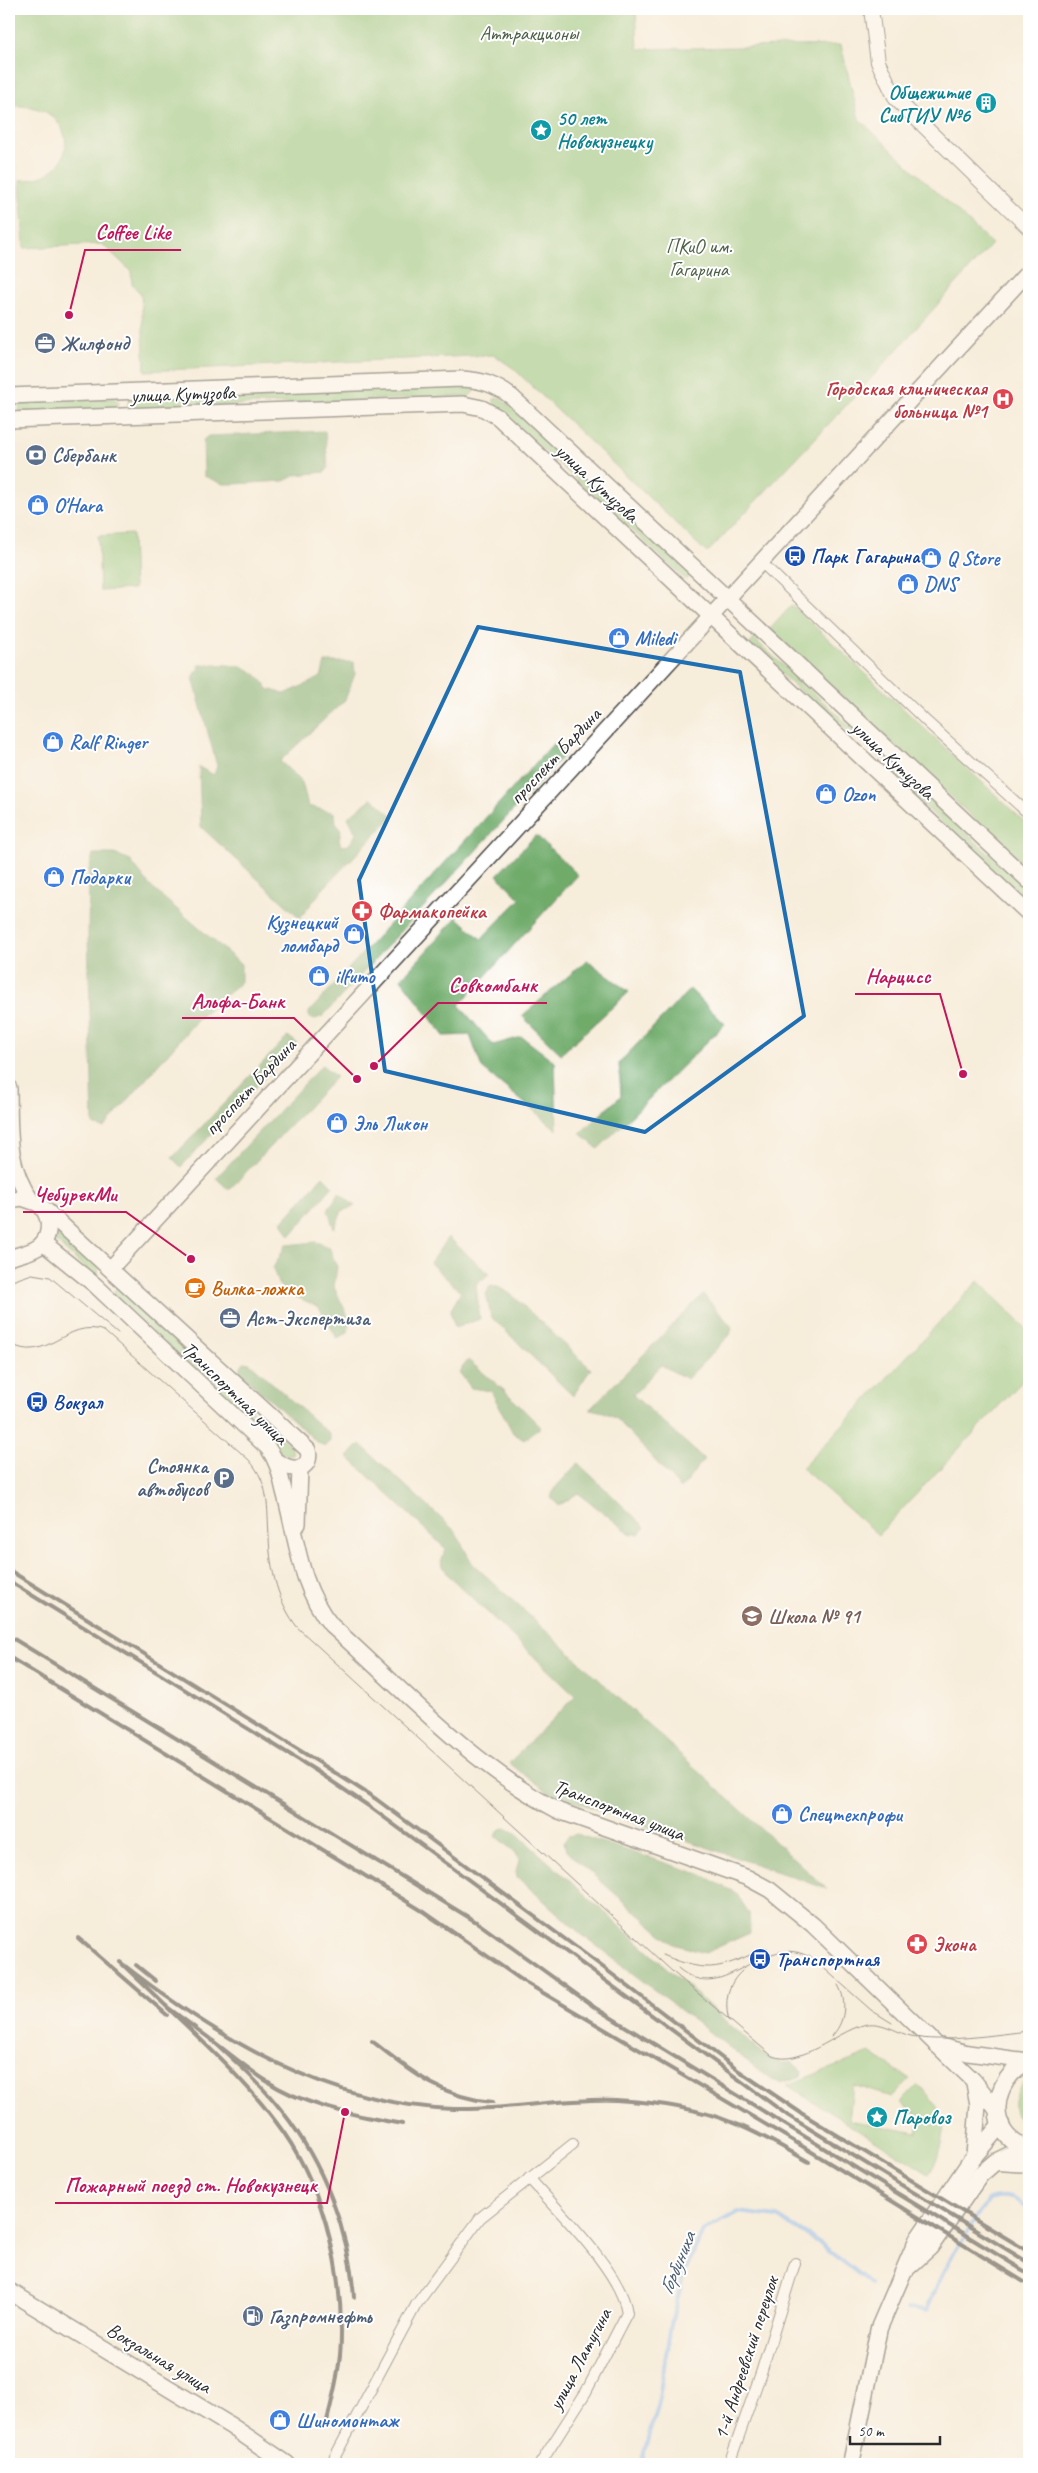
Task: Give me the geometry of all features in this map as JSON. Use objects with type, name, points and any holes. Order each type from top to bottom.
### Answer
[{"type":"main road","name":"проспект Бардина","points":[[95,1285],[110,1280],[111,1268],[1029,272]]},
{"type":"main road","name":"улица Кутузова","points":[[9,396],[462,379],[476,380],[493,385],[512,398],[726,600],[1029,881]]},
{"type":"main road","name":"улица Кутузова","points":[[9,420],[443,404],[474,406],[498,417],[1029,914]]},
{"type":"main road","points":[[9,1088],[10,1146],[14,1170],[35,1202],[47,1214],[49,1226],[43,1243],[36,1249],[9,1258]]},
{"type":"main road","points":[[9,1200],[22,1198],[35,1202]]},
{"type":"main road","name":"Транспортная улица","points":[[35,1202],[111,1268],[304,1444],[309,1456],[305,1464],[300,1468],[299,1558]]},
{"type":"main road","name":"Транспортная улица","points":[[43,1243],[95,1285],[268,1448],[278,1462],[306,1584],[318,1609],[331,1625],[494,1771],[540,1801],[559,1811],[748,1878],[764,1886],[813,1925],[974,2081],[999,2117]]},
{"type":"main road","points":[[278,1462],[292,1469],[300,1468]]},
{"type":"main road","points":[[935,2044],[968,2053],[1029,2061]]},
{"type":"main road","points":[[1027,2149],[1006,2134],[999,2117],[998,2094],[1004,2080],[1015,2069],[1029,2061]]},
{"type":"main road","points":[[974,2081],[978,2105],[974,2156]]},
{"type":"main road","points":[[851,2464],[879,2328],[917,2240],[999,2117]]},
{"type":"main road","points":[[904,2271],[930,2247],[980,2175],[995,2162],[1027,2149]]},
{"type":"main road","points":[[995,2162],[1029,2164]]},
{"type":"main road","name":"Вокзальная улица","points":[[9,2291],[231,2426],[287,2464]]},
{"type":"street","points":[[871,9],[878,62],[896,98],[1029,228]]},
{"type":"street","points":[[762,562],[927,722],[1029,814]]},
{"type":"street","points":[[331,2464],[416,2305],[480,2218],[573,2144]]},
{"type":"street","name":"улица Латугина","points":[[529,2178],[591,2248],[619,2287],[626,2300],[627,2313],[586,2392],[540,2464]]},
{"type":"street","name":"1-й Андреевский переулок","points":[[729,2464],[761,2373],[796,2263]]},
{"type":"highlighted area","points":[[478,627],[740,672],[804,1016],[645,1132],[385,1071],[359,880]]},
{"type":"green space","name":"ПКиО им. Гагарина","points":[[9,9],[636,9],[638,49],[841,45],[859,119],[992,244],[857,394],[707,553],[513,368],[494,355],[145,371],[141,294],[132,284],[131,271],[102,244],[24,248],[20,180],[41,177],[55,168],[64,156],[66,142],[62,128],[51,116],[35,108],[13,106]]},
{"type":"green space","points":[[470,385],[475,390],[470,396],[134,409],[128,405],[128,401],[133,398]]},
{"type":"green space","points":[[500,397],[691,574],[686,580],[494,405],[494,399]]},
{"type":"green space","points":[[115,398],[119,403],[115,410],[20,413],[19,403]]},
{"type":"green space","points":[[325,431],[328,468],[325,472],[296,475],[284,481],[234,484],[223,484],[204,476],[203,440],[208,436]]},
{"type":"green space","points":[[132,534],[134,589],[100,591],[98,536]]},
{"type":"green space","points":[[792,605],[1029,826],[1029,870],[770,629]]},
{"type":"green space","points":[[754,639],[884,759],[852,733],[832,720],[749,645]]},
{"type":"green space","points":[[325,662],[354,662],[355,674],[345,700],[280,761],[302,782],[308,806],[335,813],[336,823],[341,830],[339,839],[341,846],[349,845],[356,834],[348,817],[372,798],[393,816],[323,889],[300,918],[201,827],[199,767],[214,775],[217,766],[193,678],[200,665],[239,666],[255,673],[268,689],[285,694],[321,677]]},
{"type":"green space","points":[[557,743],[564,747],[565,754],[323,1016],[313,1020],[309,1017],[309,1012],[552,745]]},
{"type":"green space","points":[[894,766],[1029,891],[1029,904],[889,773]]},
{"type":"green space","points":[[536,835],[578,875],[459,1005],[493,1045],[522,1037],[555,1062],[557,1130],[482,1068],[470,1035],[444,1036],[401,979],[457,917],[481,939],[520,899],[497,875]]},
{"type":"green space","points":[[93,854],[114,854],[129,859],[151,887],[241,964],[241,982],[197,1020],[104,1128],[93,1125],[88,935],[89,870]]},
{"type":"green space","points":[[587,960],[629,992],[561,1054],[522,1016]]},
{"type":"green space","points":[[690,989],[725,1024],[598,1149],[580,1133],[621,1096],[619,1063]]},
{"type":"green space","points":[[288,1036],[297,1043],[181,1167],[172,1158]]},
{"type":"green space","points":[[322,1065],[336,1077],[229,1190],[216,1178]]},
{"type":"green space","points":[[323,1176],[333,1186],[290,1236],[282,1222]]},
{"type":"green space","points":[[339,1193],[355,1206],[342,1211],[334,1229],[328,1210]]},
{"type":"green space","points":[[56,1230],[99,1268],[98,1274],[93,1275],[53,1239],[52,1231]]},
{"type":"green space","points":[[448,1237],[489,1274],[476,1285],[480,1319],[455,1328],[450,1311],[461,1292],[430,1263]]},
{"type":"green space","points":[[316,1242],[329,1247],[337,1267],[334,1287],[350,1320],[348,1333],[337,1338],[319,1307],[285,1292],[278,1284],[273,1268],[286,1245]]},
{"type":"green space","points":[[978,1281],[1029,1331],[1029,1374],[878,1535],[802,1468]]},
{"type":"green space","points":[[490,1286],[498,1287],[511,1294],[591,1369],[573,1396],[491,1317],[486,1294]]},
{"type":"green space","points":[[117,1287],[122,1289],[292,1448],[293,1455],[286,1456],[114,1296],[113,1293]]},
{"type":"green space","points":[[703,1294],[732,1327],[730,1335],[687,1379],[661,1365],[633,1395],[704,1459],[681,1489],[617,1419],[604,1412],[590,1409]]},
{"type":"green space","points":[[468,1360],[505,1391],[541,1427],[524,1440],[513,1433],[491,1391],[471,1388],[459,1372]]},
{"type":"green space","points":[[244,1362],[250,1363],[330,1435],[330,1442],[325,1446],[318,1443],[240,1373],[239,1369]]},
{"type":"green space","points":[[360,1444],[455,1531],[472,1563],[827,1889],[550,1793],[509,1763],[575,1696],[448,1575],[441,1562],[446,1549],[348,1457]]},
{"type":"green space","points":[[578,1463],[645,1527],[639,1534],[631,1534],[578,1493],[559,1506],[551,1498],[554,1489]]},
{"type":"green space","points":[[505,1828],[515,1832],[770,2060],[785,2063],[792,2062],[802,2071],[801,2076],[781,2083],[772,2080],[581,1934],[517,1877],[516,1871],[519,1860],[516,1853],[495,1836],[500,1829]]},
{"type":"green space","points":[[576,1834],[700,1874],[736,1893],[749,1913],[750,1933],[705,1953],[673,1944],[566,1851],[564,1842],[568,1836]]},
{"type":"green space","points":[[870,2053],[910,2079],[892,2097],[853,2085],[849,2120],[917,2133],[920,2117],[901,2103],[918,2085],[929,2095],[936,2106],[941,2116],[943,2127],[941,2150],[929,2174],[787,2085]]},
{"type":"green space","points":[[1029,2076],[1029,2130],[1018,2118],[1015,2111],[1015,2103],[1019,2089]]},
{"type":"waterway","name":"Горбуниха","points":[[908,2308],[927,2310],[944,2269],[988,2199],[1000,2197],[1015,2199],[1029,2210]]},
{"type":"waterway","name":"Горбуниха","points":[[641,2464],[659,2398],[671,2324],[684,2273],[703,2231],[738,2212],[777,2217],[820,2243],[871,2284]]},
{"type":"tram line","points":[[9,1282],[32,1274],[50,1277],[118,1334]]},
{"type":"tram line","points":[[9,1343],[22,1349],[35,1349],[46,1346],[78,1330],[91,1328],[104,1331],[249,1460],[261,1478],[266,1496],[271,1561],[276,1585],[285,1608],[298,1628],[674,1973],[772,2056],[794,2057],[818,2048],[852,2029],[870,2024],[882,2025],[911,2036],[937,2039],[969,2038],[1029,2031]]},
{"type":"tram line","points":[[663,1955],[680,1962],[705,1967],[726,1964],[767,1948]]},
{"type":"tram line","points":[[678,1968],[695,1978],[712,1980],[728,1975],[777,1952],[795,1952],[813,1959]]},
{"type":"tram line","points":[[809,1955],[871,2010],[892,2023]]},
{"type":"tram line","points":[[729,2021],[728,1994],[733,1982],[742,1971]]},
{"type":"tram line","points":[[831,2037],[836,2031],[844,2012],[843,1998],[838,1985]]},
{"type":"railway","points":[[9,1570],[376,1799],[739,2071],[801,2113],[1029,2252]]},
{"type":"railway","points":[[9,1581],[315,1770],[370,1807],[787,2115],[1029,2263]]},
{"type":"railway","points":[[9,1636],[478,1923],[597,2009],[1029,2274]]},
{"type":"railway","points":[[9,1657],[424,1912],[523,1981],[797,2143],[1029,2285]]},
{"type":"railway","points":[[78,1938],[167,2015]]},
{"type":"railway","points":[[166,2006],[120,1962],[157,1990],[235,2041],[276,2063],[318,2081],[362,2095],[407,2105],[454,2109],[494,2108],[596,2100],[660,2104],[689,2109],[731,2122],[761,2135],[809,2162]]},
{"type":"railway","points":[[136,1965],[156,1981]]},
{"type":"railway","points":[[213,2041],[166,2006],[223,2062],[264,2106],[292,2145],[317,2196],[333,2252],[340,2308],[340,2358],[326,2425]]},
{"type":"railway","points":[[354,2297],[347,2248],[340,2223],[332,2199],[310,2153],[274,2101],[249,2074],[213,2041],[265,2080],[297,2097],[331,2109],[402,2124]]},
{"type":"railway","points":[[372,2041],[400,2063],[442,2089],[458,2095],[493,2102]]},
{"type":"place","name":"Общежитие СибГИУ №6","points":[[986,103]]},
{"type":"place","name":"50 лет Новокузнецку","points":[[541,130]]},
{"type":"place","name":"Coffee Like","points":[[69,315]]},
{"type":"place","name":"Жилфонд","points":[[45,343]]},
{"type":"place","name":"Городская клиническая больница №1","points":[[1003,399]]},
{"type":"place","name":"Сбербанк","points":[[36,455]]},
{"type":"place","name":"O'Hara","points":[[38,505]]},
{"type":"place","name":"Парк Гагарина","points":[[795,556]]},
{"type":"place","name":"Q Store","points":[[931,558]]},
{"type":"place","name":"DNS","points":[[908,584]]},
{"type":"place","name":"Miledi","points":[[619,638]]},
{"type":"place","name":"Ralf Ringer","points":[[53,742]]},
{"type":"place","name":"Ozon","points":[[826,794]]},
{"type":"place","name":"Подарки","points":[[54,877]]},
{"type":"place","name":"Фармакопейка","points":[[362,911]]},
{"type":"place","name":"Кузнецкий ломбард","points":[[354,934]]},
{"type":"place","name":"ilfumo","points":[[319,976]]},
{"type":"place","name":"Совкомбанк","points":[[374,1066]]},
{"type":"place","name":"Нарцисс","points":[[963,1074]]},
{"type":"place","name":"Альфа-Банк","points":[[357,1079]]},
{"type":"place","name":"Эль Ликон","points":[[337,1123]]},
{"type":"place","name":"ЧебурекМи","points":[[191,1259]]},
{"type":"place","name":"Вилка-ложка","points":[[195,1288]]},
{"type":"place","name":"Аст-Экспертиза","points":[[230,1318]]},
{"type":"place","name":"Вокзал","points":[[37,1402]]},
{"type":"place","name":"Стоянка автобусов","points":[[224,1478]]},
{"type":"place","name":"Школа № 91","points":[[752,1616]]},
{"type":"place","name":"Спецтехпрофи","points":[[782,1814]]},
{"type":"place","name":"Экона","points":[[917,1944]]},
{"type":"place","name":"Транспортная","points":[[760,1959]]},
{"type":"place","name":"Пожарный поезд ст. Новокузнецк","points":[[345,2112]]},
{"type":"place","name":"Паровоз","points":[[877,2117]]},
{"type":"place","name":"Газпромнефть","points":[[253,2316]]},
{"type":"place","name":"Шиномонтаж","points":[[280,2420]]},
{"type":"park label","name":"Аттракционы","points":[[529,33]]}]
